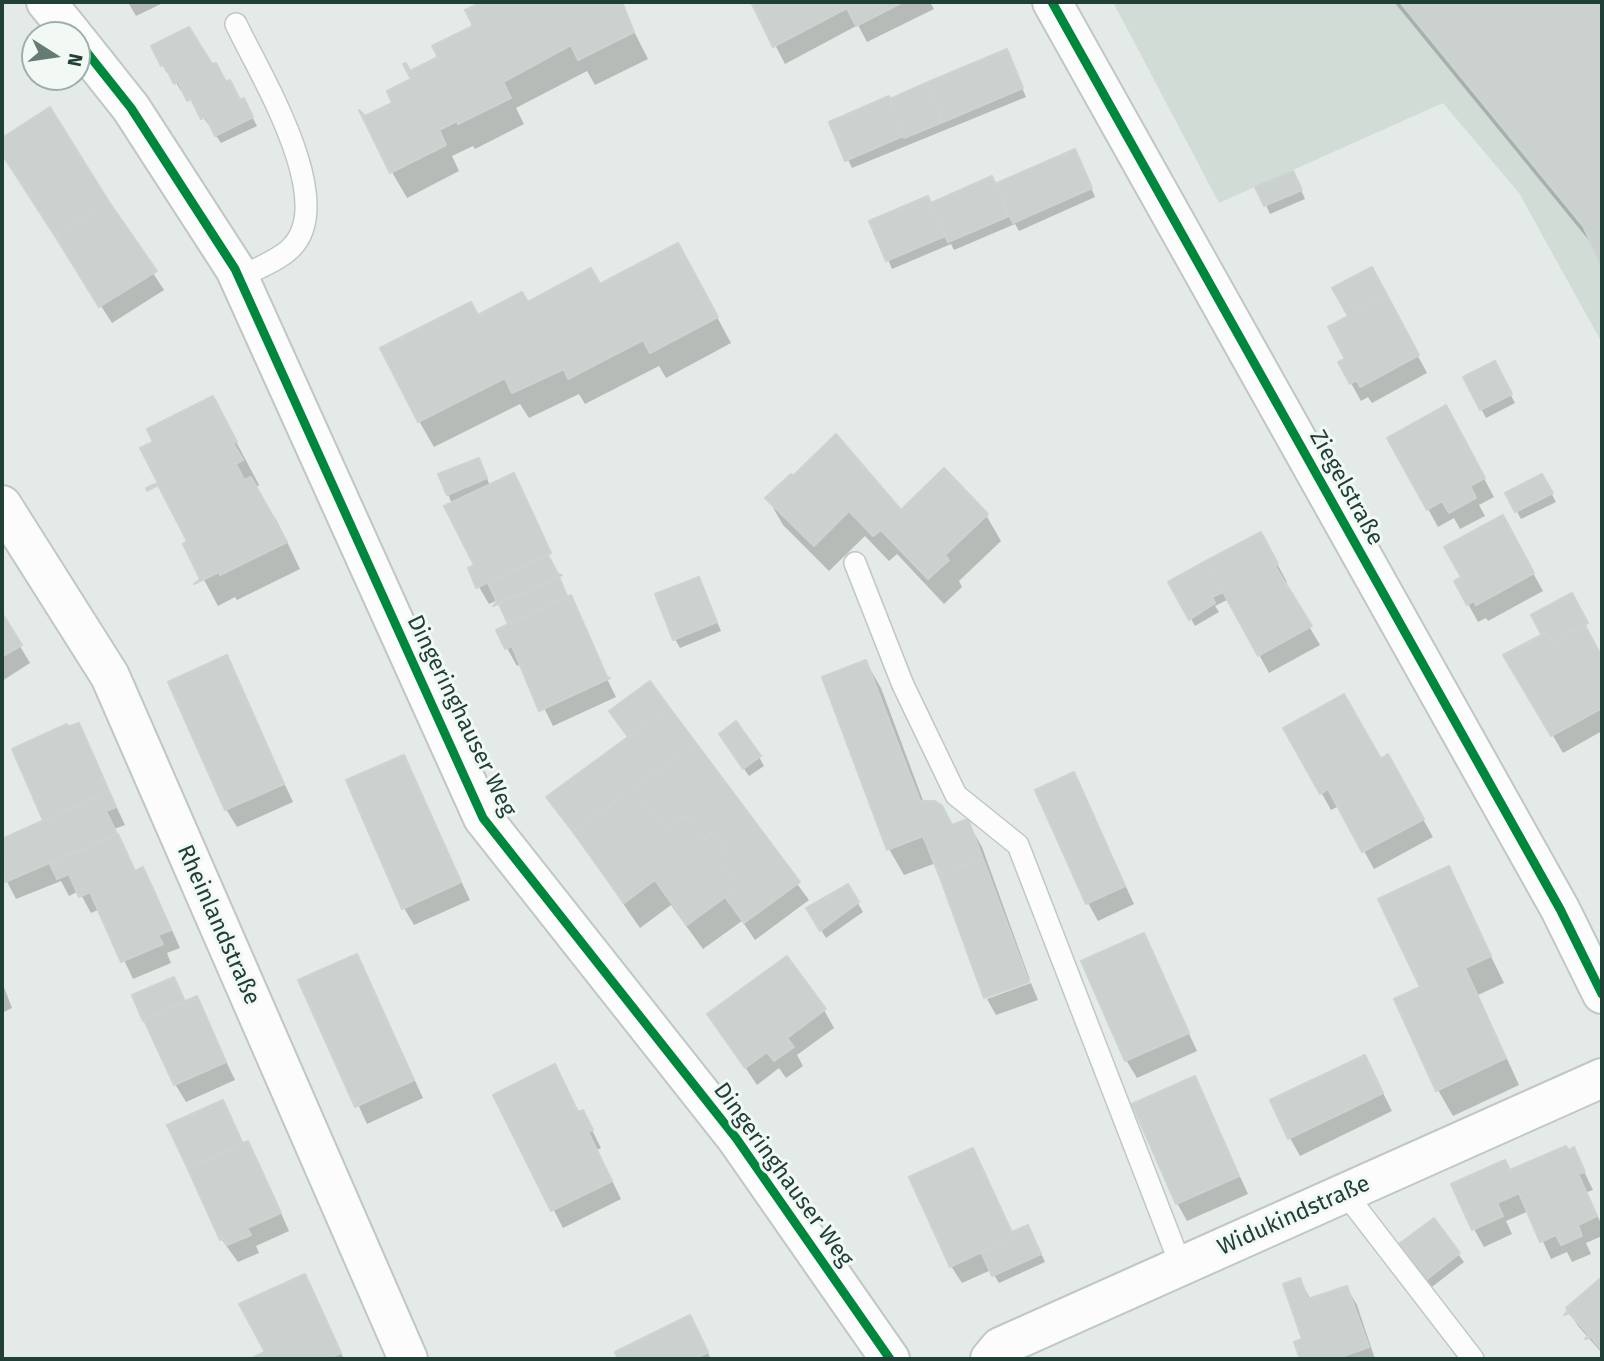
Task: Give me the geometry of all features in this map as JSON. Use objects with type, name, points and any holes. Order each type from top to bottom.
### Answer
[{"type":"street","points":[[46,2],[62,21]]},
{"type":"street","name":"Ziegelstraße","points":[[1052,2],[1560,909],[1602,994]]},
{"type":"street","name":"Dingeringhauser Weg","points":[[91,58],[131,108],[239,278],[483,818],[736,1138],[890,1359]]},
{"type":"street","name":"Rheinlandstraße","points":[[2,505],[110,676],[408,1359]]},
{"type":"street","name":"Widukindstraße","points":[[990,1359],[1000,1347],[1602,1078]]},
{"type":"lane","points":[[236,24],[287,132],[303,172],[306,196],[305,220],[299,237],[290,249],[239,278]]},
{"type":"lane","points":[[855,562],[903,685],[956,795],[1018,845],[1181,1266]]},
{"type":"lane","points":[[1345,1193],[1473,1359]]},
{"type":"shaded area","points":[[1113,2],[1602,2],[1602,343],[1519,193],[1443,103],[1219,203]]},
{"type":"building","points":[[482,2],[622,2],[634,32],[578,60],[571,45],[503,82],[511,98],[458,124],[457,121],[439,130],[446,145],[390,173],[359,110],[365,116],[392,103],[387,91],[411,79],[403,64],[406,63],[410,71],[438,57],[432,46],[473,26],[465,10]]},
{"type":"building","points":[[751,2],[844,2],[847,8],[773,47]]},
{"type":"building","points":[[844,2],[903,2],[856,26]]},
{"type":"building","points":[[1400,2],[1602,2],[1602,266],[1583,226]]},
{"type":"building","points":[[189,27],[212,64],[216,63],[226,82],[230,80],[240,100],[244,98],[253,117],[215,136],[206,117],[201,119],[191,99],[187,101],[178,81],[174,84],[151,46]]},
{"type":"building","points":[[1007,49],[1023,88],[943,122],[926,83]]},
{"type":"building","points":[[926,83],[943,122],[904,138],[890,99]]},
{"type":"building","points":[[889,96],[903,136],[845,161],[829,122]]},
{"type":"building","points":[[50,107],[109,202],[55,236],[2,154],[2,138]]},
{"type":"building","points":[[1075,149],[1092,188],[1013,223],[995,184]]},
{"type":"building","points":[[1293,171],[1302,190],[1264,206],[1255,187]]},
{"type":"building","points":[[992,176],[1009,216],[948,242],[931,203]]},
{"type":"building","points":[[928,196],[945,236],[886,261],[869,221]]},
{"type":"building","points":[[109,202],[157,271],[99,307],[55,236]]},
{"type":"building","points":[[678,243],[718,317],[650,353],[643,340],[568,379],[564,369],[512,393],[505,378],[418,422],[380,348],[471,302],[478,315],[522,292],[528,302],[591,268],[600,284]]},
{"type":"building","points":[[1372,267],[1387,295],[1348,316],[1332,288]]},
{"type":"building","points":[[1387,295],[1419,355],[1360,387],[1357,380],[1350,384],[1338,362],[1345,359],[1328,327]]},
{"type":"building","points":[[1495,361],[1512,394],[1480,410],[1463,377]]},
{"type":"building","points":[[213,396],[237,442],[233,443],[243,460],[236,464],[244,480],[251,477],[287,542],[220,575],[219,572],[194,584],[200,579],[183,544],[187,541],[158,485],[147,491],[146,488],[158,483],[140,448],[153,442],[147,429]]},
{"type":"building","points":[[1446,405],[1485,478],[1470,486],[1476,498],[1449,513],[1442,501],[1427,510],[1387,438]]},
{"type":"building","points":[[836,434],[901,510],[944,468],[988,514],[945,555],[949,560],[928,579],[881,530],[873,536],[849,511],[814,546],[765,498],[791,474],[793,476]]},
{"type":"building","points":[[479,458],[487,478],[447,495],[438,474]]},
{"type":"building","points":[[514,473],[551,553],[476,588],[468,568],[474,565],[444,506]]},
{"type":"building","points":[[1542,474],[1553,493],[1515,512],[1505,493]]},
{"type":"building","points":[[1503,515],[1534,573],[1476,605],[1474,601],[1467,605],[1454,581],[1461,577],[1444,547]]},
{"type":"building","points":[[1261,532],[1278,564],[1275,566],[1312,626],[1258,656],[1206,561]]},
{"type":"building","points":[[548,555],[558,574],[562,575],[493,606],[497,602],[488,583]]},
{"type":"building","points":[[1206,561],[1223,592],[1212,597],[1215,603],[1189,620],[1168,582]]},
{"type":"building","points":[[559,577],[567,596],[508,624],[499,604]]},
{"type":"building","points":[[699,577],[717,622],[673,640],[655,594]]},
{"type":"building","points":[[1572,593],[1588,623],[1552,642],[1547,632],[1541,634],[1531,615]]},
{"type":"building","points":[[571,595],[607,677],[610,678],[539,711],[512,646],[505,649],[496,630]]},
{"type":"building","points":[[2,613],[22,645],[2,657]]},
{"type":"building","points":[[1584,624],[1602,657],[1602,708],[1551,736],[1503,655],[1547,632],[1552,642]]},
{"type":"building","points":[[227,655],[284,784],[225,810],[168,682]]},
{"type":"building","points":[[866,660],[920,801],[935,801],[942,806],[952,825],[968,819],[983,859],[939,875],[923,836],[887,850],[822,677]]},
{"type":"building","points":[[650,681],[669,707],[628,737],[609,711]]},
{"type":"building","points":[[1344,694],[1381,759],[1388,754],[1424,819],[1362,852],[1328,789],[1320,794],[1283,728]]},
{"type":"building","points":[[669,707],[696,743],[573,832],[546,797]]},
{"type":"building","points":[[736,721],[761,756],[743,769],[719,734]]},
{"type":"building","points":[[79,723],[109,791],[43,820],[12,749],[67,724],[68,727]]},
{"type":"building","points":[[696,743],[800,882],[744,923],[725,897],[739,887],[716,856],[727,848],[715,831],[704,839],[686,815],[665,830],[634,788]]},
{"type":"building","points":[[404,755],[461,882],[402,909],[346,780]]},
{"type":"building","points":[[1074,772],[1125,886],[1086,904],[1035,790]]},
{"type":"building","points":[[634,788],[665,830],[686,815],[704,839],[715,831],[727,848],[716,856],[739,887],[687,925],[655,880],[624,903],[573,832]]},
{"type":"building","points":[[109,791],[116,807],[106,811],[117,834],[5,882],[2,839]]},
{"type":"building","points":[[118,834],[135,871],[143,867],[171,930],[158,935],[163,944],[121,962],[90,892],[79,897],[69,874],[57,879],[50,864]]},
{"type":"building","points":[[983,859],[1029,982],[984,998],[939,875]]},
{"type":"building","points":[[1449,866],[1491,956],[1465,968],[1506,1058],[1436,1091],[1394,999],[1420,987],[1378,899]]},
{"type":"building","points":[[848,884],[859,902],[820,931],[806,908]]},
{"type":"building","points":[[1144,933],[1189,1033],[1125,1061],[1081,961]]},
{"type":"building","points":[[357,954],[414,1080],[355,1107],[298,980]]},
{"type":"building","points":[[787,956],[826,1009],[787,1038],[794,1047],[774,1061],[767,1052],[745,1068],[707,1014]]},
{"type":"building","points":[[174,977],[185,1002],[143,1021],[132,995]]},
{"type":"building","points":[[197,996],[226,1062],[174,1085],[144,1020]]},
{"type":"building","points":[[1365,1055],[1383,1093],[1288,1139],[1270,1100]]},
{"type":"building","points":[[555,1064],[578,1112],[583,1110],[593,1130],[588,1132],[612,1181],[551,1211],[493,1095]]},
{"type":"building","points":[[1195,1076],[1239,1176],[1176,1204],[1132,1104]]},
{"type":"building","points":[[223,1100],[243,1144],[188,1169],[167,1125]]},
{"type":"building","points":[[248,1141],[281,1213],[247,1228],[251,1235],[227,1245],[223,1239],[220,1240],[188,1169]]},
{"type":"building","points":[[1566,1146],[1569,1150],[1574,1147],[1585,1172],[1578,1174],[1597,1216],[1578,1225],[1582,1236],[1561,1245],[1556,1235],[1540,1242],[1519,1193],[1497,1203],[1503,1216],[1472,1230],[1451,1184],[1505,1160],[1510,1170]]},
{"type":"building","points":[[973,1148],[1014,1237],[950,1267],[909,1177]]},
{"type":"building","points":[[1434,1218],[1460,1253],[1426,1280],[1399,1244]]},
{"type":"building","points":[[1028,1225],[1041,1254],[992,1276],[981,1252],[1014,1237],[1012,1232]]},
{"type":"building","points":[[305,1274],[341,1353],[327,1359],[250,1359],[265,1352],[239,1304]]},
{"type":"building","points":[[1602,1277],[1602,1351],[1591,1337],[1585,1339],[1589,1335],[1569,1313],[1564,1315],[1568,1311],[1566,1308]]},
{"type":"building","points":[[1300,1278],[1308,1299],[1347,1286],[1369,1347],[1335,1359],[1300,1359],[1294,1342],[1302,1339],[1283,1284]]},
{"type":"building","points":[[690,1315],[708,1352],[694,1359],[618,1359],[615,1352]]},
{"type":"cycle path","points":[[1052,2],[1560,909],[1602,994]]},
{"type":"cycle path","points":[[91,58],[131,108],[235,269],[483,818],[736,1138],[890,1359]]}]
